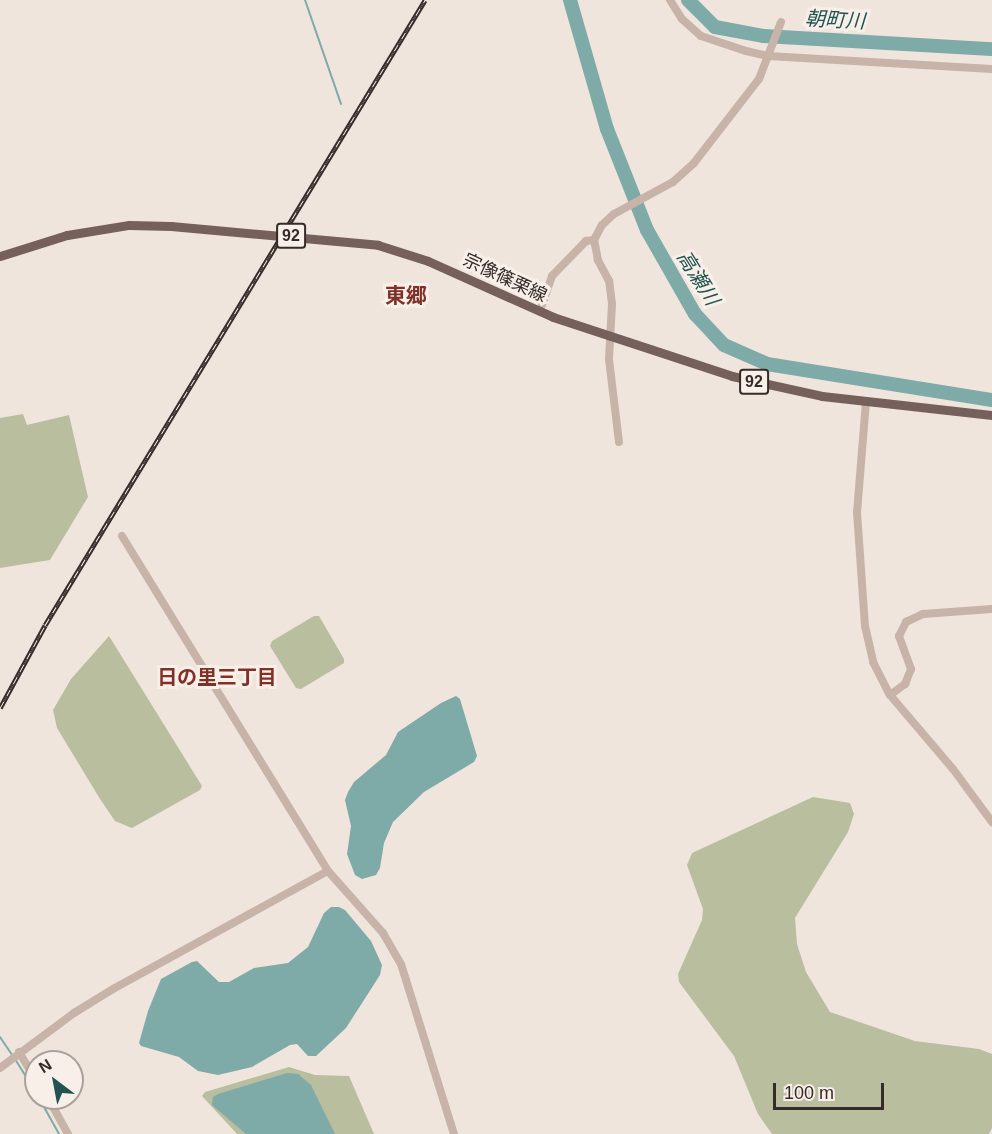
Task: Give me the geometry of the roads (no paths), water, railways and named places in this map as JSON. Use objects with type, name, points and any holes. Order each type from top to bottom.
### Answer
[{"type":"main road","name":"宗像篠栗線","points":[[0,256],[67,234],[129,225],[182,227],[378,245],[449,270],[525,307],[611,337],[771,387],[866,401],[992,415]]},
{"type":"street","points":[[670,0],[682,19],[701,36],[769,53],[992,69]]},
{"type":"street","points":[[619,442],[609,359],[612,304],[609,281],[598,260],[594,240],[602,225],[622,209],[673,182],[693,163],[750,94],[759,79],[781,22]]},
{"type":"street","points":[[542,305],[552,276],[586,242],[594,240]]},
{"type":"street","points":[[866,401],[857,512],[865,626],[873,662],[890,695],[953,769],[992,822]]},
{"type":"street","points":[[122,536],[328,871],[383,933],[401,964],[454,1134]]},
{"type":"street","points":[[890,695],[905,684],[911,669],[899,636],[906,622],[923,614],[992,609]]},
{"type":"street","points":[[0,1068],[113,989],[328,871]]},
{"type":"street","points":[[19,1053],[24,1061]]},
{"type":"street","points":[[55,1110],[68,1134]]},
{"type":"water","points":[[456,696],[460,699],[477,756],[474,762],[424,792],[393,822],[384,843],[380,868],[376,875],[362,879],[355,875],[347,854],[351,826],[345,800],[348,792],[354,782],[386,755],[398,732],[441,703]]},
{"type":"water","points":[[331,907],[345,910],[371,941],[382,965],[380,975],[346,1028],[316,1056],[308,1056],[297,1044],[290,1045],[252,1067],[218,1075],[198,1071],[179,1057],[141,1046],[139,1043],[148,1011],[161,979],[197,961],[219,982],[229,982],[254,968],[288,963],[308,947],[324,913]]},
{"type":"water","points":[[287,1073],[298,1074],[311,1085],[335,1134],[246,1134],[212,1105],[213,1097],[218,1094]]},
{"type":"waterway","points":[[305,0],[341,104]]},
{"type":"waterway","name":"高瀬川","points":[[570,0],[607,129],[647,230],[695,314],[724,345],[767,364],[992,400]]},
{"type":"waterway","name":"朝町川","points":[[688,0],[715,27],[764,36],[992,49]]},
{"type":"waterway","points":[[0,1037],[12,1055]]},
{"type":"waterway","points":[[15,1059],[24,1074]]},
{"type":"waterway","points":[[46,1110],[59,1134]]},
{"type":"railway","points":[[0,708],[45,625],[425,0]]},
{"type":"district","name":"東郷","points":[[406,296]]},
{"type":"district","name":"日の里三丁目","points":[[217,677]]}]
